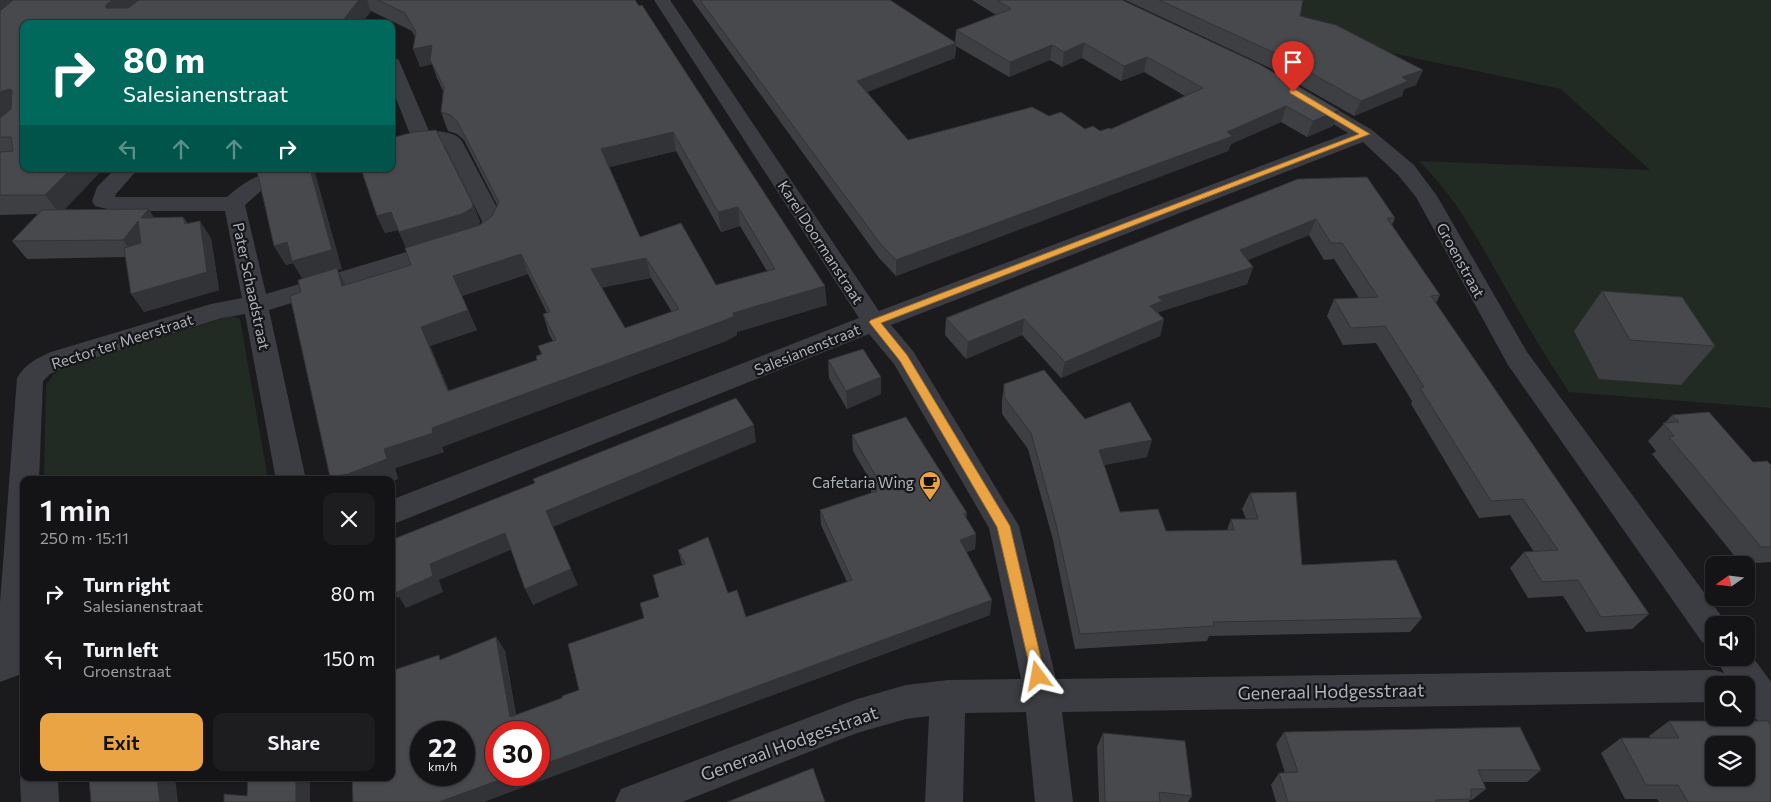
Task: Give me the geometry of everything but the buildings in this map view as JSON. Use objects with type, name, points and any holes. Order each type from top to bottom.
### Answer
[{"type":"street","name":"Karel Doormanstraat","points":[[662,0],[874,322],[904,358],[1004,526],[1042,695],[1054,802]]},
{"type":"street","points":[[395,73],[422,137]]},
{"type":"street","name":"Groenstraat","points":[[1288,89],[1365,134],[1395,158],[1426,196],[1517,358],[1705,619]]},
{"type":"street","name":"Salesianenstraat","points":[[395,511],[874,322],[1365,134]]},
{"type":"street","points":[[255,304],[279,300],[395,264],[478,238],[490,231],[493,222],[452,141],[443,137],[422,137],[395,143]]},
{"type":"street","name":"Pater Schaadstraat","points":[[124,172],[105,192],[103,201],[114,204],[233,204],[236,210],[291,476]]},
{"type":"street","points":[[233,204],[254,185],[291,172]]},
{"type":"street","name":"Rector ter Meerstraat","points":[[24,476],[30,378],[45,364],[220,310],[255,304]]},
{"type":"street","name":"Rector ter Meerstraat","points":[[20,544],[14,644],[20,646]]},
{"type":"street","points":[[0,666],[20,658]]},
{"type":"street","points":[[1738,666],[1757,694]]},
{"type":"street","name":"Generaal Hodgesstraat","points":[[634,802],[857,716],[906,702],[948,697],[1705,686]]},
{"type":"street","points":[[944,802],[948,697]]},
{"type":"street","points":[[39,781],[40,802]]},
{"type":"shaded area","points":[[1298,0],[1771,0],[1771,408],[1569,392],[1469,224],[1446,191],[1419,161],[1650,170],[1561,89],[1292,32]]},
{"type":"shaded area","points":[[231,316],[240,319],[267,476],[44,476],[46,385],[53,375],[63,368]]},
{"type":"place","name":"Cafetaria Wing","points":[[930,501]]},
{"type":"route","points":[[1038,676],[1004,526],[904,358],[874,322],[1365,134],[1293,92]]}]
